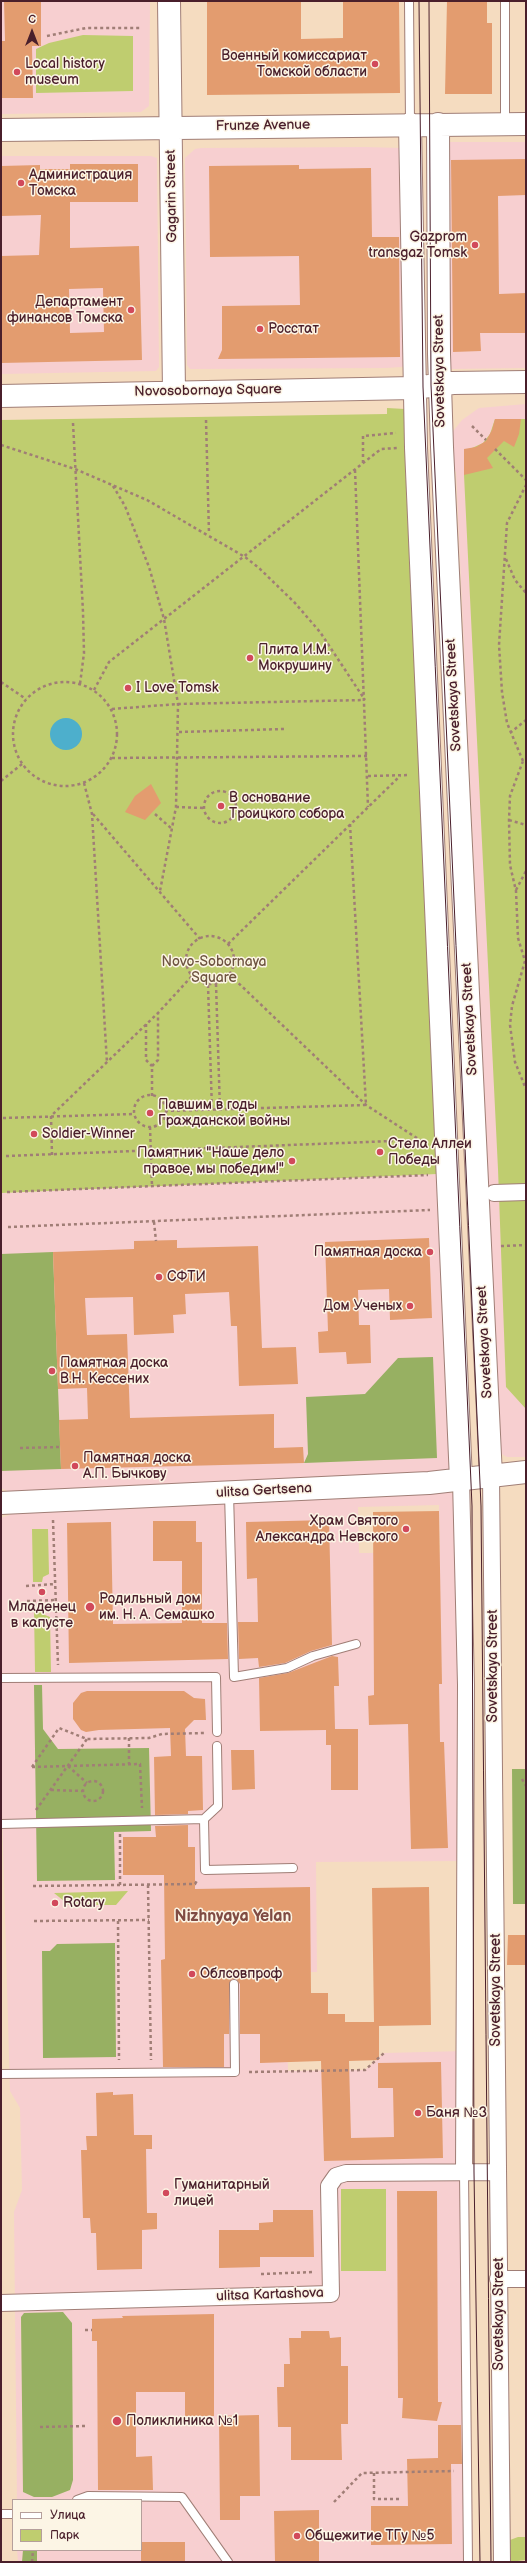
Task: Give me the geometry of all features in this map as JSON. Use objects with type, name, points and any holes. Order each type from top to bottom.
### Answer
[{"type":"street","name":"Gagarin Street","points":[[169,1],[174,392]]},
{"type":"street","name":"Sovetskaya Street","points":[[410,124],[414,388],[461,1480],[466,1685],[464,2172]]},
{"type":"street","name":"Sovetskaya Street","points":[[438,124],[440,384],[490,1476],[502,2562]]},
{"type":"street","name":"Frunze Avenue","points":[[1,130],[171,129],[213,126],[515,124]]},
{"type":"street","name":"Novosobornaya Square","points":[[1,396],[414,388],[440,384],[526,382]]},
{"type":"street","points":[[494,1192],[526,1192]]},
{"type":"street","name":"ulitsa Gertsena","points":[[1,1503],[461,1480],[526,1472]]},
{"type":"street","name":"ulitsa Kartashova","points":[[1,2303],[331,2294],[329,2186],[336,2176],[346,2173],[497,2172]]},
{"type":"street","points":[[498,2279],[526,2279]]},
{"type":"lane","name":"Sovetskaya Street","points":[[409,1],[410,124]]},
{"type":"lane","points":[[504,1],[515,124]]},
{"type":"lane","points":[[229,1492],[234,1677],[287,1668],[313,1656],[356,1644]]},
{"type":"lane","points":[[1,1678],[216,1677],[217,1732]]},
{"type":"lane","points":[[1,1824],[204,1819],[218,1806],[217,1746]]},
{"type":"lane","points":[[204,1819],[205,1870],[293,1868]]},
{"type":"lane","points":[[1,2074],[235,2072],[234,1984]]},
{"type":"lane","points":[[464,2172],[468,2562]]},
{"type":"lane","points":[[80,2499],[88,2496],[182,2496],[228,2562]]},
{"type":"lane","points":[[1,2514],[12,2514]]},
{"type":"path","points":[[47,36],[86,28],[140,28]]},
{"type":"path","points":[[206,420],[210,535]]},
{"type":"path","points":[[72,423],[76,469],[84,653],[80,684]]},
{"type":"path","points":[[472,426],[486,440]]},
{"type":"path","points":[[363,463],[363,436],[399,433]]},
{"type":"path","points":[[1,445],[76,469],[147,500],[210,535],[244,557],[259,568],[295,603],[320,632],[365,700]]},
{"type":"path","points":[[94,690],[110,662],[164,619],[381,449],[399,448]]},
{"type":"path","points":[[495,449],[526,480]]},
{"type":"path","points":[[355,470],[368,807]]},
{"type":"path","points":[[113,485],[133,524],[164,619],[178,704],[179,758],[176,807],[160,891]]},
{"type":"path","points":[[526,485],[507,523],[506,558],[499,645],[502,692],[510,733],[525,761],[510,796],[509,820],[510,865],[516,891],[518,938],[526,961],[512,1006],[510,1025],[515,1062],[526,1089]]},
{"type":"path","points":[[506,558],[515,580],[526,593]]},
{"type":"path","points":[[1,682],[26,699]]},
{"type":"path","points":[[68,682],[80,684],[94,690],[111,708],[118,733],[112,758],[100,773],[84,783],[62,786],[50,784],[34,776],[22,764],[15,748],[13,731],[15,719],[26,699],[35,691],[51,684],[68,682]]},
{"type":"path","points":[[111,708],[178,704],[365,700]]},
{"type":"path","points":[[510,733],[526,720]]},
{"type":"path","points":[[179,732],[285,729]]},
{"type":"path","points":[[112,758],[367,756]]},
{"type":"path","points":[[1,782],[22,764]]},
{"type":"path","points":[[368,776],[411,775]]},
{"type":"path","points":[[228,944],[400,776]]},
{"type":"path","points":[[84,783],[92,814],[107,1063]]},
{"type":"path","points":[[222,790],[232,795],[237,806],[234,815],[221,823],[208,817],[204,808],[207,797],[222,790]]},
{"type":"path","points":[[176,807],[204,808]]},
{"type":"path","points":[[92,814],[200,938]]},
{"type":"path","points":[[155,814],[172,830]]},
{"type":"path","points":[[509,820],[526,825]]},
{"type":"path","points":[[350,824],[366,1105]]},
{"type":"path","points":[[516,891],[526,871]]},
{"type":"path","points":[[217,937],[228,944],[234,955],[235,962],[230,975],[216,984],[208,985],[192,976],[188,970],[187,956],[189,948],[200,938],[217,937]]},
{"type":"path","points":[[230,975],[366,1105],[430,1146]]},
{"type":"path","points":[[52,1154],[51,1116],[158,1013],[192,976]]},
{"type":"path","points":[[216,984],[220,1110]]},
{"type":"path","points":[[208,985],[212,1110]]},
{"type":"path","points":[[152,1096],[152,1066],[158,1060],[158,1013]]},
{"type":"path","points":[[146,1024],[146,1060],[152,1066]]},
{"type":"path","points":[[152,1096],[160,1099],[165,1111],[159,1124],[150,1127],[140,1124],[134,1114],[138,1101],[152,1096]]},
{"type":"path","points":[[165,1111],[366,1105]]},
{"type":"path","points":[[2,1118],[134,1114]]},
{"type":"path","points":[[150,1127],[152,1186]]},
{"type":"path","points":[[6,1156],[419,1140]]},
{"type":"path","points":[[7,1192],[431,1175]]},
{"type":"path","points":[[8,1227],[432,1210]]},
{"type":"path","points":[[154,1222],[156,1240]]},
{"type":"path","points":[[496,1246],[526,1245]]},
{"type":"path","points":[[20,1448],[60,1447]]},
{"type":"path","points":[[53,1520],[58,1678]]},
{"type":"path","points":[[26,1586],[56,1584]]},
{"type":"path","points":[[27,1601],[56,1600]]},
{"type":"path","points":[[142,1820],[140,1764],[32,1767],[59,1728],[87,1739],[150,1738],[162,1734],[217,1732]]},
{"type":"path","points":[[129,1738],[130,1764]]},
{"type":"path","points":[[32,1816],[87,1739]]},
{"type":"path","points":[[67,1766],[87,1783]]},
{"type":"path","points":[[522,1779],[526,1786]]},
{"type":"path","points":[[93,1781],[100,1784],[103,1790],[101,1797],[96,1801],[90,1801],[84,1798],[82,1791],[87,1783],[93,1781]]},
{"type":"path","points":[[50,1790],[82,1791]]},
{"type":"path","points":[[120,1821],[120,1885]]},
{"type":"path","points":[[32,1886],[194,1884],[205,1870]]},
{"type":"path","points":[[148,1885],[151,2073]]},
{"type":"path","points":[[34,1921],[149,1920]]},
{"type":"path","points":[[118,1921],[120,2073]]},
{"type":"path","points":[[235,2072],[365,2070],[384,2053]]},
{"type":"path","points":[[261,2274],[330,2272]]},
{"type":"path","points":[[86,2330],[92,2330]]},
{"type":"path","points":[[40,2427],[87,2426]]},
{"type":"path","points":[[334,2502],[362,2473],[467,2471]]},
{"type":"path","points":[[374,2472],[374,2499],[402,2499]]},
{"type":"path","points":[[32,2562],[33,2551]]},
{"type":"shaded area","points":[[1,1],[150,1],[149,106],[141,112],[1,114]]},
{"type":"shaded area","points":[[450,142],[526,142],[526,368],[449,369],[445,144]]},
{"type":"shaded area","points":[[201,148],[401,148],[406,364],[402,367],[386,368],[190,369],[187,365],[185,158],[195,149]]},
{"type":"shaded area","points":[[1,156],[151,156],[157,158],[159,367],[156,371],[1,374]]},
{"type":"shaded area","points":[[526,404],[526,1457],[507,1457],[498,1452],[482,1179],[488,1174],[456,472],[450,468],[450,435],[462,420],[479,408]]},
{"type":"shaded area","points":[[437,1174],[442,1177],[440,1237],[449,1452],[453,1455],[453,1463],[448,1471],[12,1493],[1,1488],[1,1193]]},
{"type":"shaded area","points":[[448,1491],[455,1495],[463,1861],[316,1862],[317,1972],[286,1972],[288,2071],[365,2070],[384,2053],[466,2051],[473,2562],[18,2562],[17,2551],[142,2551],[142,2499],[17,2499],[14,2212],[22,2190],[20,2108],[10,2091],[1,1774],[1,1518],[12,1514],[238,1500]],"holes":[[[439,1505],[440,1553],[359,1553],[358,1507]]]},
{"type":"green space","points":[[83,35],[133,36],[133,91],[36,93],[36,49],[49,43]]},
{"type":"green space","name":"Novo-Sobornaya Square","points":[[387,408],[405,409],[410,456],[405,460],[437,1174],[1,1193],[1,420],[387,414]]},
{"type":"green space","points":[[495,419],[526,419],[526,1409],[506,1387],[498,1169],[464,475],[472,448],[483,443],[490,434]]},
{"type":"green space","points":[[53,1252],[61,1469],[1,1471],[1,1254]]},
{"type":"green space","points":[[433,1357],[437,1458],[304,1463],[308,1454],[306,1397],[365,1394],[398,1358]]},
{"type":"green space","points":[[32,1529],[48,1529],[49,1574],[43,1577],[42,1582],[33,1582]]},
{"type":"green space","points":[[42,1609],[45,1615],[50,1617],[51,1672],[35,1672],[34,1610]]},
{"type":"green space","points":[[34,1685],[42,1685],[43,1729],[58,1749],[149,1748],[151,1831],[114,1832],[115,1880],[37,1881]]},
{"type":"green space","points":[[512,1769],[526,1769],[526,1904],[513,1904]]},
{"type":"green space","points":[[128,1891],[116,1905],[69,1905],[54,1893]]},
{"type":"green space","points":[[115,1943],[116,2057],[43,2058],[42,1951],[50,1951],[57,1944]]},
{"type":"green space","points":[[341,2189],[386,2189],[386,2271],[341,2271]]},
{"type":"green space","points":[[63,2312],[72,2323],[73,2480],[70,2490],[52,2497],[34,2497],[23,2492],[21,2317],[24,2313]]},
{"type":"green space","points":[[518,2537],[526,2537],[526,2560],[509,2562],[510,2540]]},
{"type":"green space","points":[[23,2551],[37,2551],[37,2562],[22,2562]]},
{"type":"water","points":[[63,718],[69,718],[79,725],[82,734],[81,740],[75,747],[69,750],[63,750],[53,743],[50,737],[50,731],[57,721]]},
{"type":"building","name":"Local history museum","points":[[4,1],[41,1],[41,46],[32,46],[33,98],[1,98],[1,41],[5,41]]},
{"type":"building","points":[[207,1],[301,1],[301,39],[343,38],[343,1],[399,1],[400,93],[207,95]]},
{"type":"building","points":[[447,1],[487,1],[487,23],[492,23],[492,94],[445,94]]},
{"type":"building","name":"Gazprom transgaz Tomsk","points":[[526,159],[526,195],[498,196],[499,294],[526,293],[526,333],[480,333],[481,351],[453,352],[451,160]]},
{"type":"building","points":[[70,164],[138,164],[138,202],[70,202],[70,248],[139,246],[142,360],[1,363],[1,256],[39,255],[41,215],[1,216],[1,166],[40,165],[40,169],[70,169]],"holes":[[[103,288],[104,332],[70,333],[69,289]]]},
{"type":"building","points":[[299,165],[299,169],[371,168],[372,237],[399,237],[400,357],[218,359],[222,350],[222,306],[300,305],[299,256],[210,257],[209,166]]},
{"type":"building","points":[[495,419],[521,419],[519,434],[514,447],[504,441],[487,458],[493,468],[464,475],[464,449],[476,447],[486,441],[492,430]]},
{"type":"building","points":[[151,784],[161,803],[145,820],[125,812],[135,796]]},
{"type":"building","name":"Дом Ученых","points":[[429,1238],[432,1318],[390,1320],[389,1289],[358,1290],[359,1325],[370,1325],[371,1363],[347,1364],[346,1352],[319,1353],[318,1332],[328,1331],[325,1242]]},
{"type":"building","points":[[177,1240],[177,1248],[258,1246],[262,1348],[296,1347],[298,1384],[239,1386],[237,1326],[231,1326],[229,1292],[185,1294],[186,1314],[173,1315],[174,1333],[134,1335],[133,1297],[85,1298],[87,1335],[127,1334],[130,1418],[274,1414],[274,1448],[303,1447],[304,1463],[61,1469],[59,1420],[88,1419],[87,1388],[58,1389],[53,1252],[134,1249],[134,1241]]},
{"type":"building","points":[[439,1511],[442,1684],[439,1684],[440,1742],[444,1742],[448,1848],[411,1849],[408,1724],[369,1725],[368,1696],[374,1695],[373,1512]]},
{"type":"building","points":[[329,1520],[332,1645],[311,1651],[285,1663],[259,1667],[258,1658],[239,1659],[238,1622],[258,1622],[257,1578],[247,1579],[246,1522]]},
{"type":"building","name":"Родильный дом им. Н. А. Семашко","points":[[153,1521],[196,1521],[196,1542],[202,1542],[202,1623],[227,1623],[228,1659],[69,1663],[67,1523],[111,1522],[113,1624],[182,1623],[182,1561],[153,1561]]},
{"type":"building","points":[[332,1656],[338,1657],[339,1686],[334,1686],[335,1729],[358,1729],[358,1790],[331,1790],[331,1745],[326,1745],[326,1730],[260,1731],[259,1678],[288,1673]]},
{"type":"building","points":[[87,1691],[184,1691],[194,1698],[205,1699],[206,1720],[194,1720],[185,1729],[186,1756],[202,1756],[203,1810],[188,1811],[188,1814],[155,1815],[154,1757],[171,1756],[170,1728],[99,1730],[86,1732],[81,1730],[73,1719],[73,1703],[81,1693]]},
{"type":"building","points":[[231,1750],[254,1750],[255,1789],[232,1790]]},
{"type":"building","points":[[188,1825],[188,1847],[195,1847],[195,1889],[310,1887],[311,1993],[328,1993],[328,2014],[345,2014],[345,2022],[374,2022],[372,1888],[429,1887],[431,2025],[379,2026],[379,2060],[349,2061],[351,2138],[394,2137],[393,2088],[378,2088],[378,2063],[441,2062],[443,2158],[324,2161],[321,2061],[260,2063],[260,2034],[240,2034],[240,1984],[236,1979],[232,1979],[229,1984],[229,2034],[224,2034],[224,2067],[163,2067],[161,1960],[165,1959],[164,1875],[123,1875],[123,1837],[156,1837],[155,1826]]},
{"type":"building","points":[[508,1935],[526,1935],[526,1965],[507,1965]]},
{"type":"building","points":[[113,2092],[113,2095],[133,2094],[134,2135],[152,2135],[152,2149],[146,2149],[147,2213],[157,2213],[157,2229],[142,2230],[142,2269],[97,2270],[96,2233],[91,2233],[90,2218],[83,2218],[81,2150],[87,2150],[86,2136],[97,2136],[96,2093]]},
{"type":"building","points":[[397,2191],[437,2191],[438,2402],[442,2402],[437,2421],[402,2418],[403,2398],[398,2398]]},
{"type":"building","points":[[273,2210],[313,2210],[314,2257],[260,2257],[260,2267],[219,2268],[219,2230],[259,2230],[259,2223],[273,2222]]},
{"type":"building","name":"Поликлиника №1","points":[[214,2314],[214,2416],[185,2416],[185,2392],[136,2392],[136,2457],[152,2456],[153,2490],[98,2490],[97,2341],[92,2341],[92,2319],[123,2318],[122,2316]]},
{"type":"building","points":[[301,2331],[329,2331],[330,2338],[341,2337],[341,2366],[348,2366],[348,2424],[341,2424],[342,2460],[291,2460],[291,2427],[278,2427],[277,2387],[284,2387],[284,2364],[290,2364],[289,2338],[301,2338]]},
{"type":"building","points":[[259,2415],[260,2496],[240,2496],[240,2520],[220,2520],[219,2416]]},
{"type":"building","points":[[438,2425],[461,2425],[462,2464],[451,2464],[452,2544],[371,2545],[371,2506],[408,2506],[407,2459],[438,2458]]},
{"type":"building","name":"Общежитие ТГу №5","points":[[319,2510],[319,2562],[275,2562],[274,2511]]},
{"type":"building","points":[[142,2542],[185,2542],[185,2562],[141,2562]]},
{"type":"tram line","points":[[419,1],[423,387],[472,1506],[474,2172],[480,2562]]},
{"type":"tram line","points":[[429,1],[431,385],[481,1506],[491,2562]]},
{"type":"place","name":"Военный комиссариат Томской области","points":[[375,64]]},
{"type":"place","name":"Local history museum","points":[[17,72]]},
{"type":"place","name":"Администрация Томска","points":[[21,183]]},
{"type":"place","name":"Gazprom transgaz Tomsk","points":[[475,245]]},
{"type":"place","name":"Департамент финансов Томска","points":[[131,310]]},
{"type":"place","name":"Росстат","points":[[260,329]]},
{"type":"place","name":"Плита И.М. Мокрушину","points":[[250,658]]},
{"type":"place","name":"I Love Tomsk","points":[[128,688]]},
{"type":"place","name":"В основание Троицкого собора","points":[[221,806]]},
{"type":"place","name":"Павшим в годы Гражданской войны","points":[[150,1113]]},
{"type":"place","name":"Soldier-Winner","points":[[34,1134]]},
{"type":"place","name":"Стела Аллеи Победы","points":[[380,1152]]},
{"type":"place","name":"Памятник \"Наше дело правое, мы победим!\"","points":[[292,1161]]},
{"type":"place","name":"Памятная доска","points":[[430,1252]]},
{"type":"place","name":"СФТИ","points":[[159,1277]]},
{"type":"place","name":"Дом Ученых","points":[[410,1306]]},
{"type":"place","name":"Памятная доска В.Н. Кессених","points":[[52,1371]]},
{"type":"place","name":"Памятная доска А.П. Бычкову","points":[[75,1466]]},
{"type":"place","name":"Храм Святого Александра Невского","points":[[406,1529]]},
{"type":"place","name":"Младенец в капусте","points":[[42,1592]]},
{"type":"place","name":"Родильный дом им. Н. А. Семашко","points":[[90,1607]]},
{"type":"place","name":"Rotary","points":[[55,1903]]},
{"type":"place","name":"Облсовпроф","points":[[192,1974]]},
{"type":"place","name":"Баня №3","points":[[418,2113]]},
{"type":"place","name":"Гуманитарный лицей","points":[[166,2193]]},
{"type":"place","name":"Поликлиника №1","points":[[117,2421]]},
{"type":"place","name":"Общежитие ТГу №5","points":[[297,2536]]},
{"type":"district","name":"Nizhnyaya Yelan","points":[[233,1917]]}]
